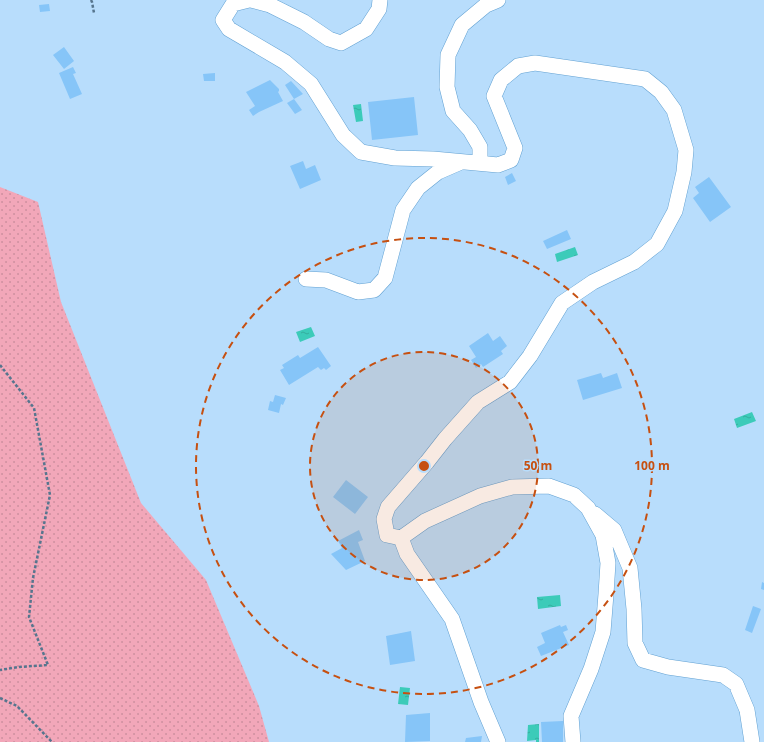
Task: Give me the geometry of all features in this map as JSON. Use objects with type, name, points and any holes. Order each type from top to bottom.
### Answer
[{"type":"street","points":[[380,0],[379,9],[366,29],[340,42],[329,39],[304,22],[270,5],[250,0],[233,4],[223,20],[229,29],[285,62],[311,84],[343,135],[361,152],[395,158],[432,159],[498,165],[511,160],[515,148],[494,96],[501,80],[518,66],[535,63],[645,80],[661,92],[674,110],[686,150],[684,172],[675,211],[657,244],[634,262],[593,282],[562,303],[530,356],[510,382],[478,402],[388,507],[384,519],[387,535],[400,538],[424,521],[480,496],[512,486],[549,486],[574,495],[614,530],[630,568],[634,609],[635,643],[644,660],[668,666],[723,675],[736,684],[747,710],[752,742]]},
{"type":"street","points":[[480,163],[480,147],[470,130],[453,111],[447,87],[448,55],[462,25],[486,5],[498,0]]},
{"type":"street","points":[[306,278],[326,280],[358,292],[374,290],[386,278],[403,210],[418,188],[438,172],[462,162]]},
{"type":"street","points":[[573,742],[571,716],[591,669],[603,632],[606,594],[608,562],[603,535],[588,508]]},
{"type":"street","points":[[400,538],[407,554],[452,619],[498,742]]},
{"type":"path","points":[[91,0],[94,13]]},
{"type":"path","points":[[0,365],[34,408],[50,495],[33,578],[29,617],[48,665],[0,670]]},
{"type":"path","points":[[0,698],[17,706],[52,742]]},
{"type":"shaded area","points":[[0,187],[38,202],[61,302],[141,503],[206,580],[259,706],[269,742],[0,742]]},
{"type":"water","points":[[361,104],[363,121],[356,122],[353,105]]},
{"type":"water","points":[[575,247],[578,255],[557,262],[555,254]]},
{"type":"water","points":[[311,327],[315,336],[300,342],[296,332]]},
{"type":"water","points":[[752,412],[756,421],[737,428],[734,419]]},
{"type":"water","points":[[560,595],[561,606],[538,609],[537,597]]},
{"type":"water","points":[[400,687],[410,688],[408,705],[398,704]]},
{"type":"water","points":[[539,724],[539,742],[536,742],[536,740],[527,741],[528,725]]},
{"type":"building","points":[[49,4],[50,11],[40,12],[39,5]]},
{"type":"building","points":[[64,47],[74,61],[64,69],[53,55]]},
{"type":"building","points":[[73,67],[76,73],[73,74],[82,94],[70,99],[59,73]]},
{"type":"building","points":[[215,73],[215,81],[204,81],[203,74]]},
{"type":"building","points":[[270,80],[279,89],[278,92],[283,101],[253,116],[249,110],[255,106],[246,92]]},
{"type":"building","points":[[291,81],[303,94],[294,99],[285,85]]},
{"type":"building","points":[[414,97],[418,135],[372,140],[368,102]]},
{"type":"building","points":[[294,99],[302,110],[295,114],[287,103]]},
{"type":"building","points":[[303,161],[306,169],[315,165],[321,180],[300,189],[290,166]]},
{"type":"building","points":[[512,173],[516,181],[508,185],[505,177]]},
{"type":"building","points":[[709,177],[731,207],[710,222],[693,198],[699,193],[695,187]]},
{"type":"building","points":[[567,230],[571,239],[547,249],[543,241]]},
{"type":"building","points":[[488,333],[493,341],[500,336],[507,346],[501,351],[503,354],[483,367],[481,364],[476,368],[471,360],[476,357],[469,346]]},
{"type":"building","points":[[318,347],[331,366],[326,370],[324,368],[321,370],[318,367],[289,385],[280,370],[284,368],[282,365],[298,355],[300,358]]},
{"type":"building","points":[[601,373],[603,378],[617,373],[622,388],[583,400],[577,380]]},
{"type":"building","points":[[275,395],[286,398],[283,405],[281,404],[279,413],[268,410],[270,401],[273,402]]},
{"type":"building","points":[[346,480],[368,497],[355,514],[333,497]]},
{"type":"building","points":[[359,530],[363,540],[358,542],[365,561],[346,570],[331,554],[342,548],[338,541]]},
{"type":"building","points":[[762,582],[764,583],[764,590],[761,589]]},
{"type":"building","points":[[753,606],[761,609],[752,633],[745,630]]},
{"type":"building","points":[[560,625],[561,627],[566,625],[568,630],[563,632],[569,645],[541,656],[537,647],[545,643],[541,633]]},
{"type":"building","points":[[411,631],[415,661],[390,665],[386,636]]},
{"type":"building","points":[[430,713],[430,741],[405,742],[406,715]]},
{"type":"building","points":[[563,721],[563,742],[542,742],[541,722]]},
{"type":"building","points":[[482,736],[481,742],[465,742],[466,738]]}]
